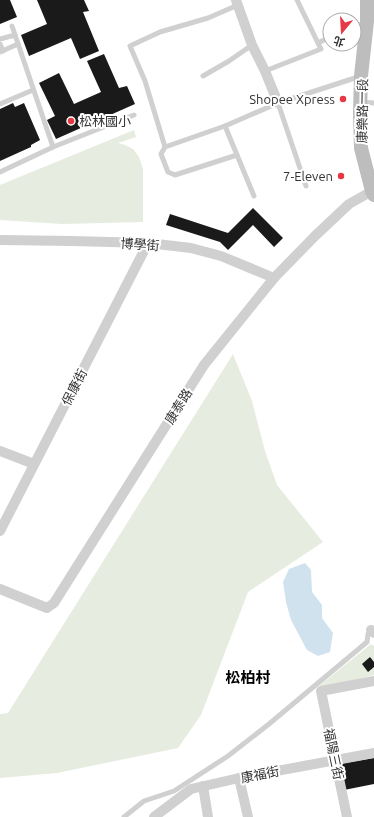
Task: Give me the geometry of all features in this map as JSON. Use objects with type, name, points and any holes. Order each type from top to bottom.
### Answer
[{"type":"street","points":[[237,2],[252,45],[265,71],[278,103]]},
{"type":"street","name":"康樂路一段","points":[[370,2],[362,76],[367,103],[361,148],[373,193]]},
{"type":"street","name":"康泰路","points":[[0,589],[47,608],[54,603],[204,365],[274,278],[315,236],[349,204],[373,193]]},
{"type":"street","name":"博學街","points":[[0,240],[148,243],[191,248],[221,256],[274,278]]},
{"type":"street","name":"保康街","points":[[0,531],[148,243]]},
{"type":"street","points":[[0,451],[34,464]]},
{"type":"street","name":"福陽三街","points":[[347,817],[321,691],[374,681]]},
{"type":"street","name":"康福街","points":[[154,817],[190,789],[239,778],[374,753]]},
{"type":"street","points":[[239,778],[248,817]]},
{"type":"street","points":[[203,786],[208,817]]},
{"type":"lane","points":[[265,71],[321,49],[296,0]]},
{"type":"lane","points":[[165,148],[145,81],[130,46],[160,32],[208,18],[237,2]]},
{"type":"lane","points":[[362,23],[367,21]]},
{"type":"lane","points":[[12,26],[53,148]]},
{"type":"lane","points":[[0,39],[15,34]]},
{"type":"lane","points":[[318,44],[322,41]]},
{"type":"lane","points":[[0,44],[1,51],[18,44]]},
{"type":"lane","points":[[202,76],[229,61],[252,45]]},
{"type":"lane","points":[[237,155],[175,175],[168,172],[161,154],[165,148],[225,126],[278,103],[362,76]]},
{"type":"lane","points":[[0,104],[34,90]]},
{"type":"lane","points":[[278,103],[306,186]]},
{"type":"lane","points":[[0,172],[53,148],[134,115]]},
{"type":"lane","points":[[225,126],[254,196]]},
{"type":"lane","points":[[124,817],[144,801],[174,790],[228,756],[270,724],[366,642],[368,634],[373,630]]},
{"type":"shaded area","points":[[134,130],[136,137],[118,143],[133,149],[139,157],[143,169],[143,222],[62,224],[0,220],[0,185]]},
{"type":"shaded area","points":[[233,354],[252,401],[265,451],[277,485],[323,542],[248,592],[201,715],[178,748],[57,773],[0,778],[0,714],[8,713]]},
{"type":"shaded area","points":[[371,644],[374,646],[374,675],[322,688],[319,686]]},
{"type":"water","points":[[305,563],[311,570],[312,592],[322,605],[322,618],[333,633],[330,652],[318,656],[307,650],[291,620],[283,582],[289,569]]},
{"type":"building","points":[[0,0],[10,0],[17,17],[0,24]]},
{"type":"building","points":[[37,0],[84,0],[89,11],[83,12],[99,51],[80,59],[71,38],[29,56],[21,35],[47,24]]},
{"type":"building","points":[[104,54],[119,88],[127,86],[135,104],[56,139],[47,120],[55,116],[39,83],[59,73],[74,104],[101,92],[87,61]]},
{"type":"building","points":[[13,103],[15,107],[24,103],[40,140],[31,145],[31,147],[0,161],[0,109]]},
{"type":"building","points":[[253,208],[283,238],[274,247],[253,225],[228,250],[220,242],[166,225],[170,214],[228,233]]},
{"type":"building","points":[[370,657],[374,662],[374,667],[368,672],[362,664]]},
{"type":"building","points":[[374,758],[374,784],[344,790],[339,764]]},
{"type":"place","name":"Shopee Xpress","points":[[343,99]]},
{"type":"place","name":"松林國小","points":[[71,121]]},
{"type":"place","name":"7-Eleven","points":[[341,176]]},
{"type":"district","name":"松柏村","points":[[248,678]]}]
